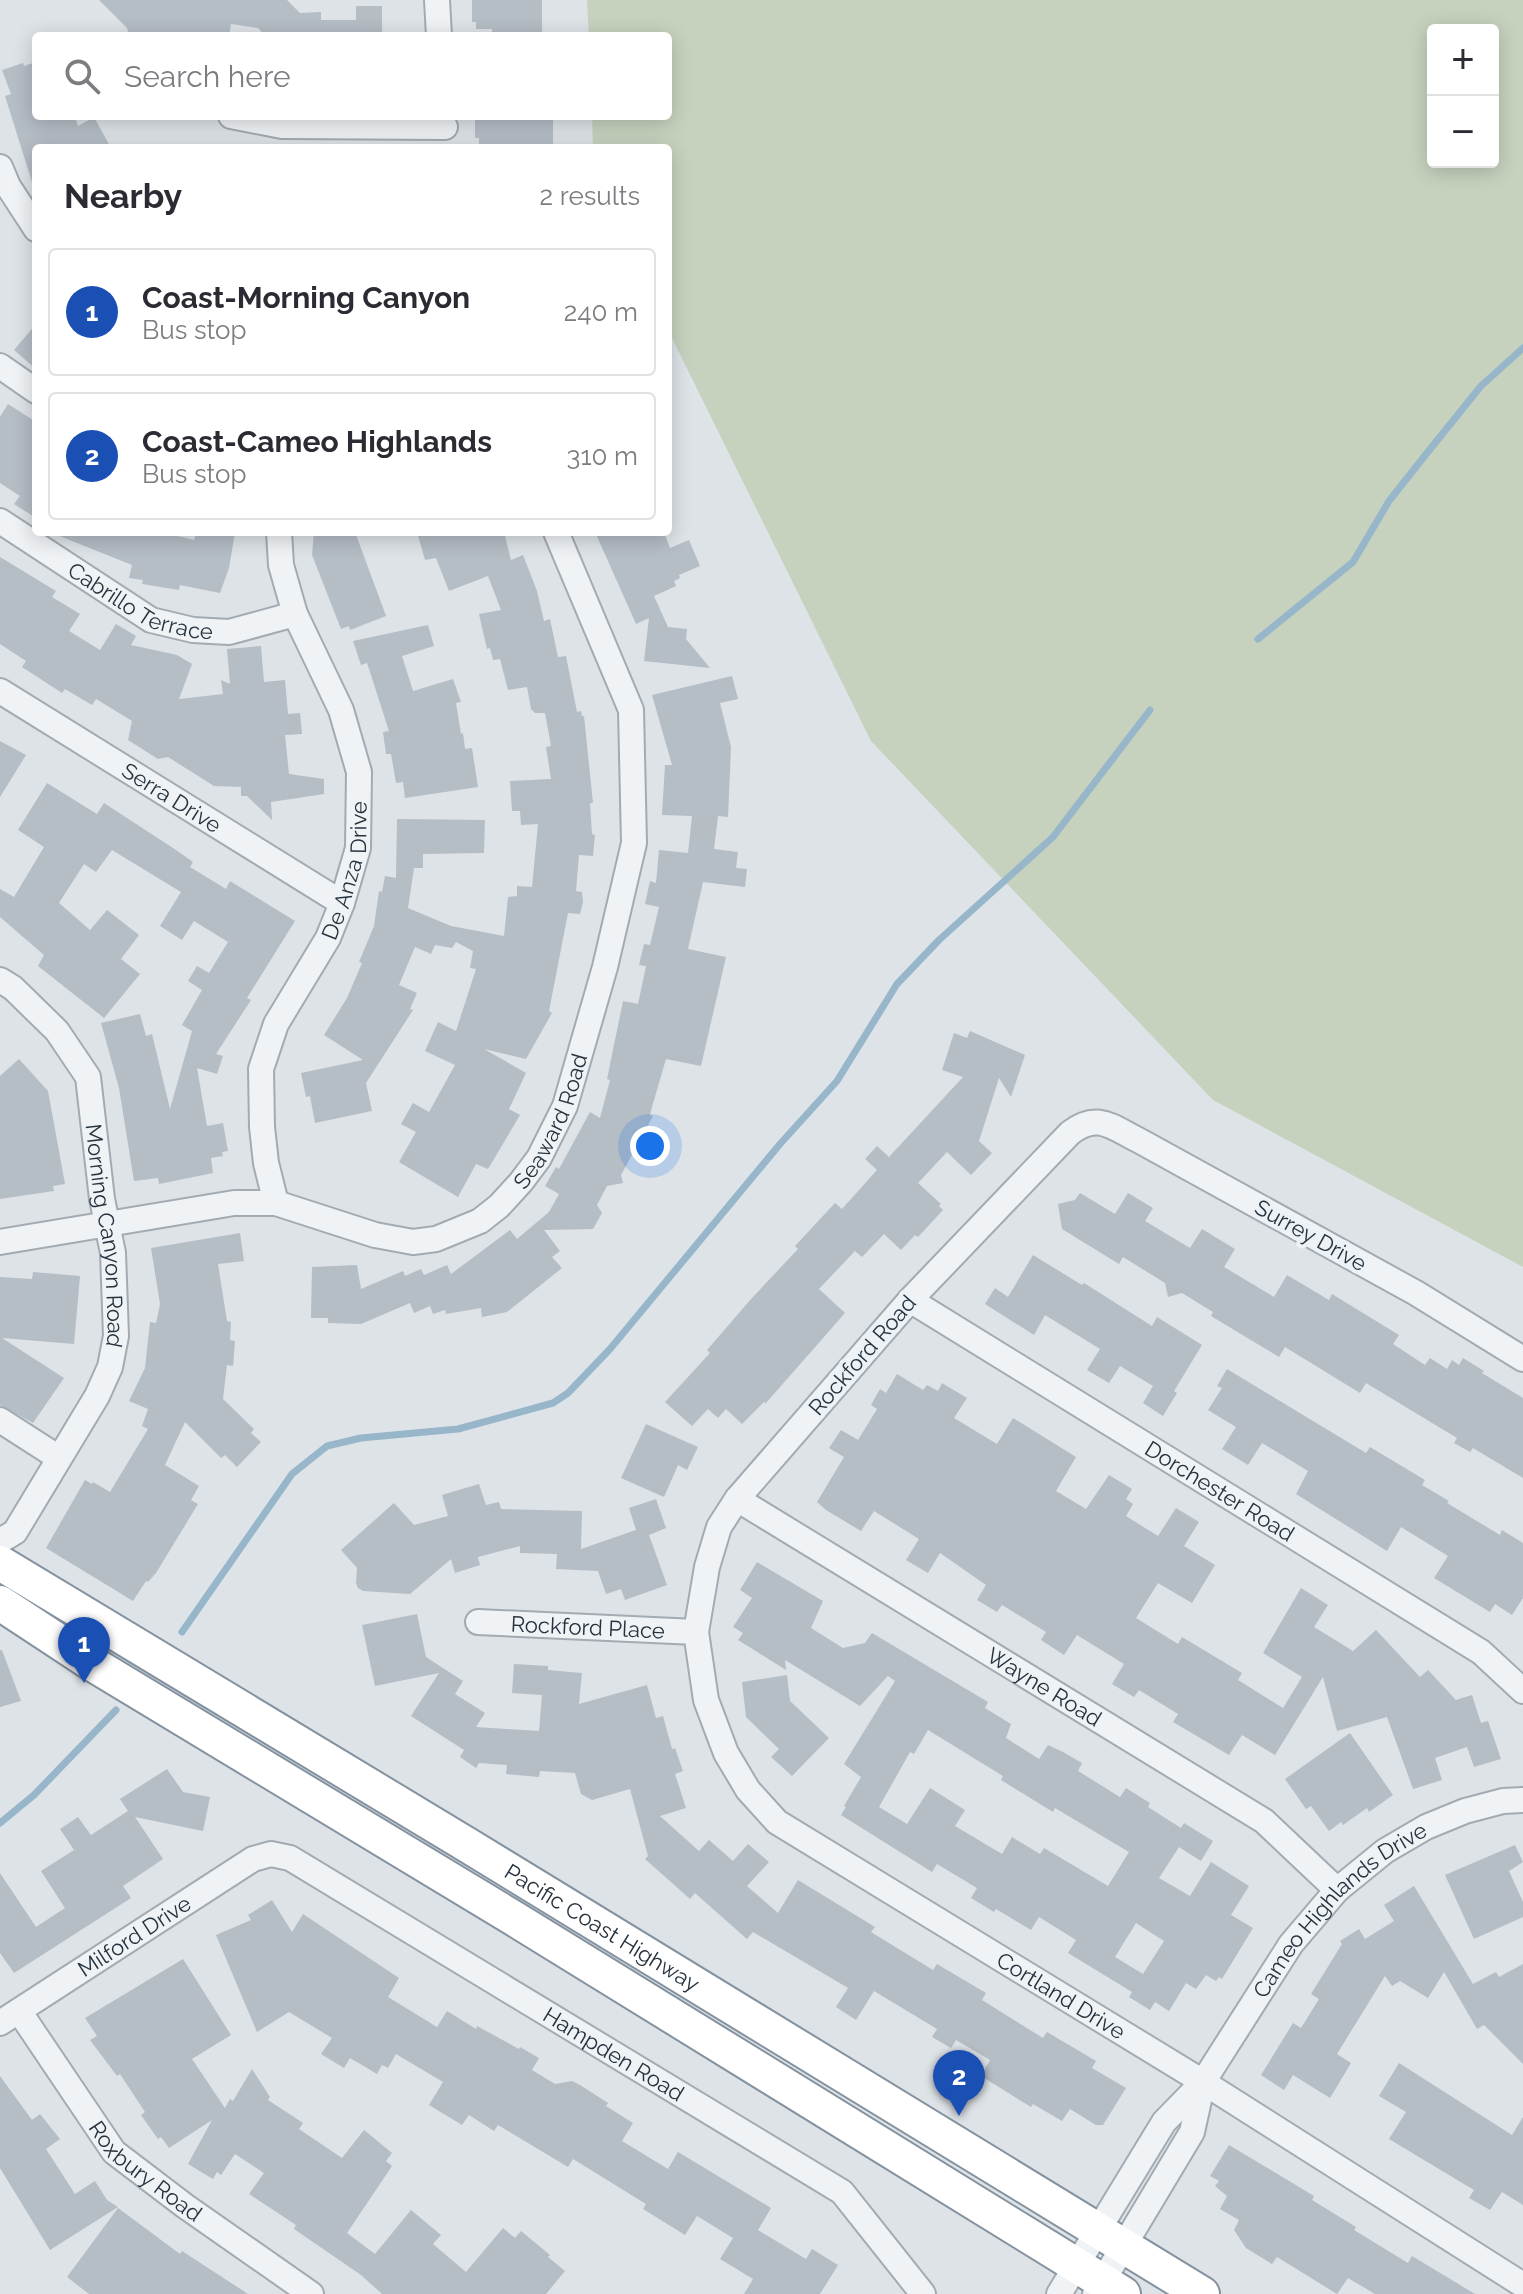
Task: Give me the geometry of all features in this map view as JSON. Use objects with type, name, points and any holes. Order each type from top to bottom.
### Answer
[{"type":"highway","name":"Pacific Coast Highway","points":[[0,1563],[482,1853],[1202,2294]]},
{"type":"highway","name":"Pacific Coast Highway","points":[[0,1603],[96,1666],[1099,2284]]},
{"type":"street","points":[[437,0],[439,32]]},
{"type":"street","points":[[251,120],[282,126],[445,130]]},
{"type":"street","points":[[0,167],[8,186],[32,223]]},
{"type":"street","points":[[0,366],[32,388]]},
{"type":"street","name":"Cabrillo Terrace","points":[[0,521],[151,620],[193,630],[229,632],[295,614]]},
{"type":"street","name":"De Anza Drive","points":[[276,1203],[263,1139],[261,1069],[276,1024],[328,938],[342,903],[358,848],[359,772],[341,710],[295,614],[281,565],[279,536]]},
{"type":"street","name":"Seaward Road","points":[[0,1242],[234,1203],[276,1203],[375,1235],[413,1242],[436,1239],[480,1221],[499,1206],[539,1158],[565,1106],[605,967],[634,843],[631,710],[558,536]]},
{"type":"street","name":"Serra Drive","points":[[0,691],[342,903]]},
{"type":"street","name":"Morning Canyon Road","points":[[0,980],[13,988],[57,1031],[88,1077],[102,1199],[113,1253],[116,1336],[110,1367],[97,1396],[15,1532],[0,1541]]},
{"type":"street","name":"Rockford Road","points":[[696,1632],[707,1567],[719,1527],[737,1499],[910,1300],[1070,1133],[1094,1120]]},
{"type":"street","name":"Surrey Drive","points":[[1094,1120],[1140,1141],[1416,1293],[1523,1359]]},
{"type":"street","name":"Dorchester Road","points":[[910,1300],[1481,1652],[1523,1691]]},
{"type":"street","points":[[0,1420],[59,1458]]},
{"type":"street","name":"Wayne Road","points":[[737,1499],[1264,1821],[1337,1890]]},
{"type":"street","name":"Rockford Place","points":[[478,1622],[696,1632]]},
{"type":"street","name":"Cortland Drive","points":[[696,1632],[706,1700],[726,1753],[748,1790],[777,1822],[1203,2082],[1523,2285]]},
{"type":"street","name":"Cameo Highlands Drive","points":[[1059,2294],[1099,2284],[1111,2238],[1192,2132],[1203,2082],[1291,1944],[1337,1890],[1385,1851],[1426,1827],[1465,1811],[1503,1801],[1523,1800]]},
{"type":"street","name":"Milford Drive","points":[[9,2017],[253,1859],[271,1854]]},
{"type":"street","name":"Hampden Road","points":[[271,1854],[290,1858],[842,2192],[923,2294]]},
{"type":"street","name":"Roxbury Road","points":[[9,2017],[114,2152],[311,2294]]},
{"type":"green space","points":[[587,0],[1523,0],[1523,1267],[1213,1100],[871,741],[672,338],[672,144],[593,144],[592,120],[672,120],[672,32],[589,32]]},
{"type":"building","points":[[99,0],[287,0],[300,13],[321,12],[321,20],[356,20],[356,6],[382,6],[382,32],[262,32],[258,28],[231,24],[230,32],[128,32]]},
{"type":"building","points":[[472,0],[542,0],[542,32],[492,32],[492,29],[476,29],[476,22],[472,22]]},
{"type":"building","points":[[23,63],[24,66],[32,63],[32,120],[76,120],[78,126],[96,120],[109,144],[32,144],[32,182],[5,96],[11,94],[2,70]]},
{"type":"building","points":[[475,120],[553,120],[553,144],[479,144],[479,138],[475,138]]},
{"type":"building","points":[[32,329],[32,366],[14,350]]},
{"type":"building","points":[[8,404],[32,419],[32,515],[14,504],[20,496],[0,483],[0,417]]},
{"type":"building","points":[[60,536],[178,536],[194,540],[195,536],[234,536],[229,568],[220,593],[180,585],[179,590],[142,584],[143,580],[129,578],[132,565]]},
{"type":"building","points":[[314,536],[356,536],[386,616],[350,630],[349,626],[341,629],[312,555]]},
{"type":"building","points":[[418,536],[505,536],[511,560],[523,555],[537,591],[544,621],[550,619],[558,657],[566,656],[577,712],[581,711],[584,716],[593,803],[590,803],[592,834],[595,835],[593,856],[579,855],[576,891],[582,892],[583,902],[580,914],[568,913],[549,1011],[552,1013],[526,1059],[484,1049],[526,1073],[509,1109],[520,1115],[488,1169],[476,1164],[458,1197],[399,1162],[416,1132],[401,1124],[413,1103],[429,1112],[455,1065],[425,1051],[438,1022],[456,1031],[476,969],[470,968],[473,951],[456,942],[452,948],[435,945],[431,954],[415,947],[399,985],[417,993],[410,1009],[413,1010],[366,1083],[372,1111],[315,1123],[310,1096],[306,1097],[301,1073],[363,1060],[324,1035],[347,998],[362,963],[359,962],[374,926],[379,891],[382,892],[385,876],[396,878],[397,819],[485,820],[484,853],[423,854],[423,868],[414,868],[408,908],[451,926],[504,936],[508,897],[517,896],[517,886],[532,887],[538,824],[521,825],[520,811],[512,811],[510,781],[551,779],[546,747],[551,746],[545,713],[535,713],[531,709],[527,687],[508,690],[500,659],[493,660],[490,648],[487,649],[479,614],[501,610],[488,576],[449,591],[436,558],[425,560]]},
{"type":"building","points":[[597,536],[666,536],[670,548],[689,540],[700,566],[679,575],[680,578],[674,581],[676,586],[654,596],[668,627],[687,629],[686,639],[710,668],[644,661],[649,618],[636,624]]},
{"type":"building","points":[[0,557],[56,591],[52,597],[80,614],[69,631],[100,650],[116,624],[136,636],[131,645],[177,655],[192,664],[179,699],[223,694],[221,680],[230,684],[227,649],[261,646],[264,682],[285,680],[288,714],[300,713],[302,734],[285,735],[289,774],[324,779],[324,794],[271,802],[272,820],[247,796],[241,796],[241,787],[214,786],[168,757],[158,759],[128,740],[132,721],[96,699],[92,705],[65,689],[62,693],[22,667],[26,661],[0,644]]},
{"type":"building","points":[[428,625],[434,646],[402,656],[413,691],[453,679],[461,702],[456,703],[461,734],[465,749],[472,748],[478,787],[405,798],[403,782],[396,783],[391,754],[386,754],[383,732],[389,731],[370,672],[367,663],[361,665],[353,641]]},
{"type":"building","points":[[732,676],[738,699],[720,703],[731,747],[728,817],[718,816],[714,849],[738,852],[736,868],[747,869],[745,887],[703,882],[688,949],[726,957],[701,1066],[666,1059],[650,1115],[653,1116],[621,1175],[623,1183],[607,1186],[597,1205],[602,1213],[593,1229],[544,1230],[560,1251],[552,1257],[562,1268],[507,1312],[482,1317],[481,1308],[446,1314],[445,1310],[433,1314],[430,1306],[414,1313],[410,1303],[361,1324],[328,1323],[328,1318],[311,1318],[312,1267],[357,1265],[361,1289],[403,1271],[405,1276],[421,1269],[424,1275],[447,1265],[451,1274],[510,1230],[517,1239],[549,1212],[559,1194],[545,1186],[556,1167],[559,1169],[590,1112],[600,1118],[610,1080],[607,1079],[623,1001],[638,1004],[646,966],[639,965],[644,944],[650,945],[659,907],[645,904],[650,881],[656,883],[659,850],[688,853],[692,816],[662,815],[665,765],[672,765],[652,695]]},
{"type":"building","points":[[0,741],[26,755],[0,797]]},
{"type":"building","points":[[47,783],[97,814],[104,803],[193,862],[190,867],[226,889],[230,881],[295,921],[247,998],[251,1000],[216,1054],[223,1056],[217,1074],[197,1068],[207,1126],[223,1123],[228,1151],[222,1152],[223,1156],[211,1158],[213,1173],[159,1184],[158,1178],[134,1181],[119,1088],[101,1023],[140,1014],[146,1036],[152,1034],[170,1109],[192,1031],[182,1025],[202,990],[188,981],[197,966],[209,973],[228,942],[194,921],[182,940],[160,926],[181,892],[112,850],[96,872],[84,864],[59,903],[90,930],[107,910],[139,935],[121,959],[140,974],[104,1018],[38,966],[44,955],[0,917],[0,889],[14,897],[44,847],[18,830]]},
{"type":"building","points":[[970,1031],[1025,1055],[1011,1097],[999,1078],[979,1141],[992,1153],[971,1175],[947,1152],[918,1183],[941,1204],[939,1206],[943,1210],[918,1237],[915,1235],[901,1250],[884,1234],[862,1257],[855,1251],[819,1289],[845,1313],[766,1403],[742,1424],[726,1409],[718,1418],[708,1409],[692,1426],[665,1402],[710,1353],[707,1350],[751,1299],[798,1249],[795,1246],[835,1203],[842,1209],[877,1170],[865,1159],[877,1146],[889,1157],[963,1077],[942,1070],[954,1033],[967,1038]]},
{"type":"building","points":[[19,1059],[48,1091],[65,1184],[53,1186],[54,1191],[0,1199],[0,1076]]},
{"type":"building","points":[[1080,1193],[1115,1214],[1128,1193],[1153,1208],[1145,1221],[1190,1248],[1202,1229],[1235,1249],[1224,1267],[1274,1297],[1287,1275],[1329,1300],[1332,1294],[1399,1335],[1393,1344],[1425,1365],[1430,1358],[1447,1369],[1452,1360],[1459,1365],[1463,1358],[1484,1371],[1482,1373],[1523,1398],[1523,1478],[1473,1448],[1470,1452],[1454,1443],[1457,1438],[1366,1383],[1360,1393],[1285,1347],[1279,1357],[1211,1316],[1213,1312],[1182,1293],[1168,1297],[1165,1283],[1123,1257],[1119,1264],[1062,1229],[1058,1204],[1075,1200]]},
{"type":"building","points":[[240,1233],[244,1261],[218,1264],[227,1321],[231,1322],[230,1340],[235,1341],[233,1366],[227,1365],[223,1399],[254,1429],[251,1433],[261,1442],[237,1467],[225,1455],[221,1458],[185,1422],[165,1465],[199,1486],[191,1500],[198,1504],[156,1573],[146,1581],[133,1601],[46,1548],[85,1480],[110,1492],[148,1429],[142,1426],[148,1409],[129,1401],[145,1368],[150,1322],[156,1323],[160,1304],[151,1248]]},
{"type":"building","points":[[1033,1255],[1152,1326],[1157,1317],[1202,1345],[1163,1416],[1143,1403],[1153,1386],[1120,1366],[1109,1383],[1087,1370],[1100,1349],[1045,1315],[1034,1335],[985,1304],[995,1288],[1008,1297]]},
{"type":"building","points":[[33,1272],[80,1276],[74,1344],[2,1338],[64,1378],[33,1423],[0,1405],[0,1277],[32,1279]]},
{"type":"building","points":[[1227,1369],[1366,1453],[1370,1447],[1425,1480],[1422,1485],[1449,1501],[1447,1503],[1500,1535],[1502,1530],[1523,1543],[1523,1598],[1512,1615],[1495,1604],[1490,1612],[1434,1578],[1448,1556],[1401,1527],[1387,1551],[1296,1494],[1308,1471],[1262,1443],[1248,1465],[1222,1449],[1236,1427],[1208,1410],[1222,1388],[1217,1386]]},
{"type":"building","points":[[897,1374],[923,1390],[927,1385],[938,1391],[942,1383],[967,1398],[954,1418],[997,1444],[1013,1418],[1076,1457],[1056,1491],[1086,1509],[1109,1475],[1132,1489],[1126,1499],[1133,1504],[1126,1516],[1158,1536],[1176,1508],[1199,1522],[1184,1546],[1215,1565],[1192,1603],[1158,1583],[1136,1618],[1178,1644],[1182,1637],[1242,1673],[1238,1680],[1283,1708],[1302,1677],[1263,1653],[1301,1588],[1328,1605],[1314,1627],[1353,1651],[1376,1630],[1420,1677],[1428,1670],[1456,1700],[1472,1695],[1481,1723],[1488,1721],[1501,1759],[1474,1767],[1467,1747],[1435,1758],[1442,1780],[1413,1789],[1387,1717],[1337,1731],[1323,1677],[1275,1755],[1242,1735],[1229,1755],[1173,1722],[1178,1714],[1139,1690],[1134,1697],[1112,1684],[1124,1664],[1077,1635],[1064,1655],[1041,1640],[1046,1632],[1002,1605],[997,1612],[977,1600],[986,1585],[940,1553],[928,1573],[906,1560],[919,1539],[874,1511],[861,1531],[826,1510],[817,1502],[844,1457],[829,1448],[841,1430],[858,1440],[877,1409],[871,1405],[880,1389],[886,1393]]},
{"type":"building","points":[[646,1424],[698,1447],[687,1470],[678,1465],[664,1497],[621,1478]]},
{"type":"building","points":[[479,1484],[486,1505],[499,1502],[501,1509],[582,1511],[581,1549],[636,1530],[629,1508],[656,1499],[666,1528],[649,1535],[667,1585],[625,1600],[621,1589],[606,1594],[598,1571],[556,1569],[557,1554],[520,1553],[520,1546],[478,1557],[480,1565],[455,1573],[451,1559],[410,1594],[363,1591],[358,1588],[357,1568],[341,1550],[394,1503],[414,1525],[448,1516],[442,1495]]},
{"type":"building","points":[[757,1562],[823,1601],[811,1628],[843,1648],[865,1643],[872,1633],[988,1702],[985,1708],[1011,1724],[1006,1738],[1039,1759],[1048,1745],[1063,1752],[1082,1763],[1078,1771],[1120,1797],[1126,1788],[1150,1803],[1148,1807],[1181,1828],[1184,1823],[1213,1841],[1201,1861],[1179,1847],[1159,1878],[1190,1896],[1211,1862],[1249,1886],[1231,1915],[1253,1928],[1222,1979],[1219,1977],[1216,1981],[1206,1975],[1196,1989],[1186,1983],[1169,2011],[1155,2002],[1150,2010],[1129,1997],[1132,1992],[1068,1953],[1076,1940],[1039,1917],[1031,1930],[996,1909],[994,1912],[971,1898],[977,1888],[937,1864],[932,1872],[841,1815],[861,1777],[844,1764],[895,1681],[888,1676],[860,1706],[785,1660],[786,1670],[738,1640],[743,1633],[733,1627],[752,1598],[740,1590]],"holes":[[[928,1730],[1003,1776],[1001,1780],[1053,1812],[1055,1808],[1129,1852],[1108,1886],[1044,1848],[1040,1854],[1012,1837],[1002,1854],[955,1826],[965,1810],[930,1788],[907,1824],[879,1807],[910,1752],[914,1754]],[[1136,1923],[1164,1941],[1143,1974],[1115,1957]]]},
{"type":"building","points":[[417,1614],[426,1657],[463,1681],[455,1694],[485,1713],[476,1727],[539,1731],[542,1695],[512,1693],[514,1664],[548,1666],[548,1670],[582,1673],[579,1704],[647,1685],[656,1718],[663,1716],[672,1749],[675,1748],[683,1771],[675,1774],[686,1808],[660,1816],[699,1851],[709,1840],[733,1861],[748,1844],[769,1862],[747,1886],[778,1913],[798,1880],[875,1927],[871,1932],[933,1970],[937,1964],[986,1993],[982,2000],[1043,2038],[1047,2032],[1096,2061],[1092,2068],[1126,2088],[1103,2125],[1096,2125],[1070,2109],[1062,2121],[1033,2104],[1031,2107],[981,2076],[990,2060],[956,2040],[951,2048],[932,2037],[937,2029],[874,1991],[856,2020],[836,2007],[848,1988],[753,1932],[747,1939],[695,1893],[690,1899],[645,1859],[648,1856],[630,1789],[592,1800],[581,1794],[575,1773],[540,1771],[539,1777],[506,1774],[507,1765],[479,1763],[476,1768],[460,1757],[464,1750],[411,1716],[439,1673],[375,1686],[362,1625]]},
{"type":"building","points":[[0,1650],[21,1701],[0,1707]]},
{"type":"building","points":[[787,1675],[790,1701],[829,1738],[792,1776],[771,1757],[779,1749],[746,1717],[742,1682]]},
{"type":"building","points":[[1350,1733],[1393,1795],[1369,1812],[1367,1808],[1329,1831],[1311,1806],[1306,1809],[1285,1779]]},
{"type":"building","points":[[167,1769],[183,1792],[210,1797],[203,1831],[135,1817],[163,1859],[123,1886],[131,1898],[14,1973],[0,1953],[0,1873],[36,1927],[65,1908],[41,1871],[74,1850],[60,1829],[78,1817],[91,1835],[128,1811],[120,1799]]},
{"type":"building","points":[[1515,1845],[1523,1862],[1509,1871],[1523,1902],[1523,1917],[1474,1939],[1445,1875]]},
{"type":"building","points":[[1414,1886],[1473,1984],[1496,1972],[1499,1977],[1523,1964],[1523,2064],[1484,2025],[1477,2029],[1444,1972],[1428,1998],[1400,1981],[1392,1986],[1385,1976],[1337,2054],[1351,2063],[1330,2098],[1293,2075],[1284,2090],[1261,2075],[1293,2023],[1301,2028],[1319,1999],[1311,1994],[1342,1944],[1340,1941],[1359,1929],[1365,1939],[1394,1921],[1384,1905]]},
{"type":"building","points":[[272,1900],[292,1932],[303,1914],[399,1978],[388,1997],[437,2027],[447,2011],[476,2029],[477,2026],[520,2047],[539,2058],[532,2070],[555,2084],[572,2081],[580,2085],[633,2123],[622,2141],[668,2169],[678,2152],[771,2208],[758,2230],[806,2259],[812,2249],[838,2265],[820,2294],[744,2294],[753,2279],[720,2259],[733,2238],[697,2216],[685,2235],[643,2209],[646,2204],[573,2159],[568,2167],[498,2125],[494,2131],[469,2115],[462,2125],[429,2105],[443,2082],[396,2054],[388,2068],[382,2065],[377,2074],[350,2058],[344,2068],[321,2054],[332,2038],[289,2012],[257,2032],[216,1935],[251,1920],[248,1915]]},
{"type":"building","points":[[183,1959],[231,2035],[192,2059],[225,2108],[230,2099],[233,2101],[252,2069],[270,2097],[268,2100],[303,2123],[299,2129],[342,2158],[364,2130],[392,2153],[386,2161],[392,2166],[347,2233],[375,2254],[411,2210],[441,2235],[433,2244],[466,2272],[503,2228],[515,2238],[521,2231],[565,2271],[546,2294],[382,2294],[361,2275],[294,2229],[296,2225],[249,2194],[264,2173],[235,2154],[221,2175],[217,2172],[213,2179],[188,2164],[212,2120],[169,2148],[161,2137],[158,2139],[141,2115],[145,2112],[120,2074],[117,2076],[90,2040],[97,2036],[85,2018]]},
{"type":"building","points":[[1399,2063],[1512,2135],[1523,2117],[1523,2205],[1502,2192],[1490,2210],[1469,2198],[1474,2190],[1389,2139],[1406,2112],[1379,2096]]},
{"type":"building","points":[[0,2076],[32,2120],[40,2114],[60,2139],[46,2149],[75,2194],[95,2181],[107,2200],[118,2207],[50,2250],[0,2168]]},
{"type":"building","points":[[1229,2145],[1314,2196],[1312,2200],[1356,2227],[1354,2230],[1408,2263],[1412,2256],[1475,2294],[1375,2294],[1348,2278],[1337,2294],[1277,2257],[1272,2264],[1246,2248],[1234,2230],[1239,2220],[1220,2209],[1227,2196],[1215,2186],[1219,2181],[1210,2176]]},
{"type":"building","points":[[118,2208],[180,2254],[182,2251],[248,2294],[89,2294],[67,2277]]},
{"type":"waterway","points":[[1258,639],[1353,562],[1389,501],[1427,453],[1481,386],[1523,348]]},
{"type":"waterway","points":[[182,1632],[292,1474],[327,1446],[361,1438],[458,1429],[553,1403],[568,1393],[610,1349],[780,1144],[837,1081],[897,984],[939,940],[1053,837],[1150,710]]},
{"type":"waterway","points":[[0,1823],[34,1795],[116,1710]]},
{"type":"place","name":"Coast-Morning Canyon","points":[[84,1683]]},
{"type":"place","name":"Coast-Cameo Highlands","points":[[959,2116]]}]
